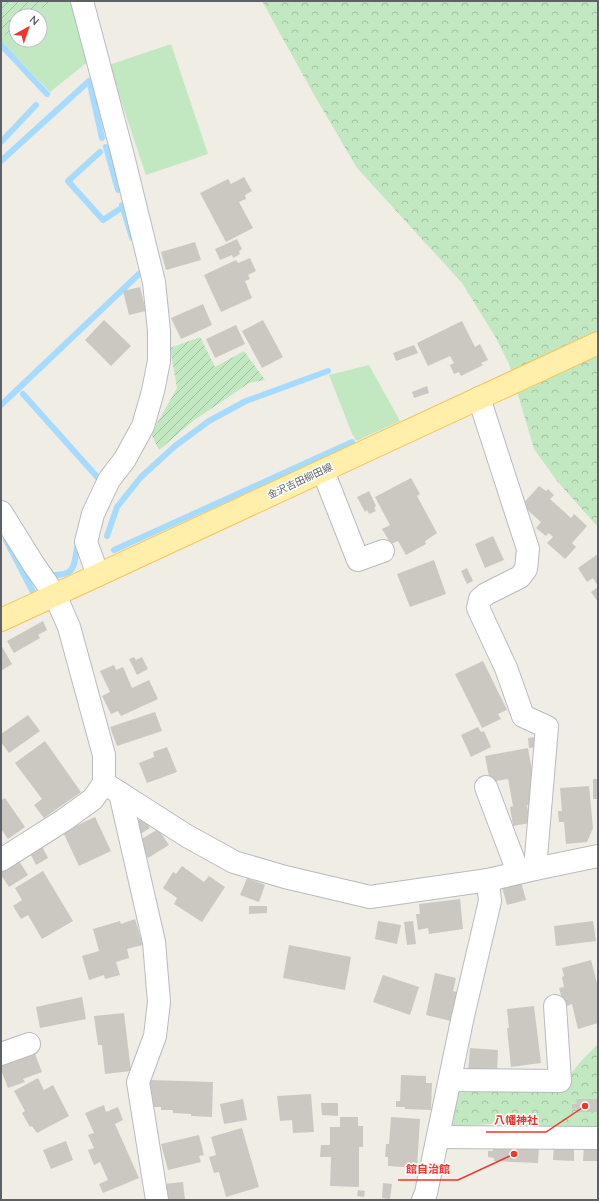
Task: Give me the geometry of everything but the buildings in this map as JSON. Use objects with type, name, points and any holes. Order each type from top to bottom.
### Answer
[{"type":"main road","name":"金沢吉田柳田線","points":[[1,620],[598,343]]},
{"type":"street","points":[[82,1],[122,152],[154,282],[159,331],[159,361],[153,391],[143,426],[125,459],[109,480],[93,514],[86,542],[98,575]]},
{"type":"street","points":[[479,398],[528,549],[526,569],[520,577],[486,594],[480,599],[478,608],[506,668],[523,716],[548,727],[526,871]]},
{"type":"street","points":[[323,471],[358,560],[382,551]]},
{"type":"street","points":[[1,512],[54,595],[69,627],[154,942],[159,1002],[155,1036],[138,1082],[157,1200]]},
{"type":"street","points":[[486,787],[526,871]]},
{"type":"street","points":[[112,788],[187,836],[234,862],[285,877],[370,897],[488,880],[598,856]]},
{"type":"street","points":[[1,860],[112,788]]},
{"type":"street","points":[[423,1200],[426,1193],[490,901],[488,880]]},
{"type":"street","points":[[450,1080],[560,1081],[555,1006]]},
{"type":"street","points":[[1,1054],[29,1044]]},
{"type":"street","points":[[438,1136],[598,1138]]},
{"type":"green space","points":[[1,1],[52,1],[42,8],[8,8],[8,33],[1,38]]},
{"type":"green space","points":[[52,1],[74,1],[90,60],[50,92],[1,41],[1,38],[8,33],[8,48],[48,48],[48,8],[42,8]]},
{"type":"green space","points":[[262,1],[598,1],[598,527],[557,481],[534,449],[509,364],[496,338],[462,283],[357,168]]},
{"type":"green space","points":[[171,44],[208,154],[146,175],[109,65]]},
{"type":"green space","points":[[200,337],[215,367],[244,351],[265,380],[249,383],[193,421],[159,450],[151,434],[177,388],[170,348]]},
{"type":"green space","points":[[369,365],[400,421],[356,441],[329,375]]},
{"type":"green space","points":[[598,1044],[598,1132],[530,1127],[501,1123],[453,1127],[451,1117],[456,1097],[465,1087],[564,1082],[582,1060]]},
{"type":"waterway","points":[[1,45],[47,94]]},
{"type":"waterway","points":[[1,161],[89,81]]},
{"type":"waterway","points":[[90,84],[102,138]]},
{"type":"waterway","points":[[1,142],[36,105]]},
{"type":"waterway","points":[[106,147],[118,190]]},
{"type":"waterway","points":[[100,152],[68,181],[103,220],[123,207]]},
{"type":"waterway","points":[[122,205],[132,238]]},
{"type":"waterway","points":[[1,405],[139,274]]},
{"type":"waterway","points":[[107,536],[117,507],[141,477],[175,446],[209,421],[246,401],[328,371]]},
{"type":"waterway","points":[[23,394],[99,479]]},
{"type":"waterway","points":[[114,550],[352,442]]},
{"type":"waterway","points":[[6,540],[33,592]]},
{"type":"waterway","points":[[50,575],[65,574],[73,568],[78,543]]},
{"type":"place","name":"八幡神社","points":[[585,1106]]},
{"type":"place","name":"館自治館","points":[[514,1154]]}]
